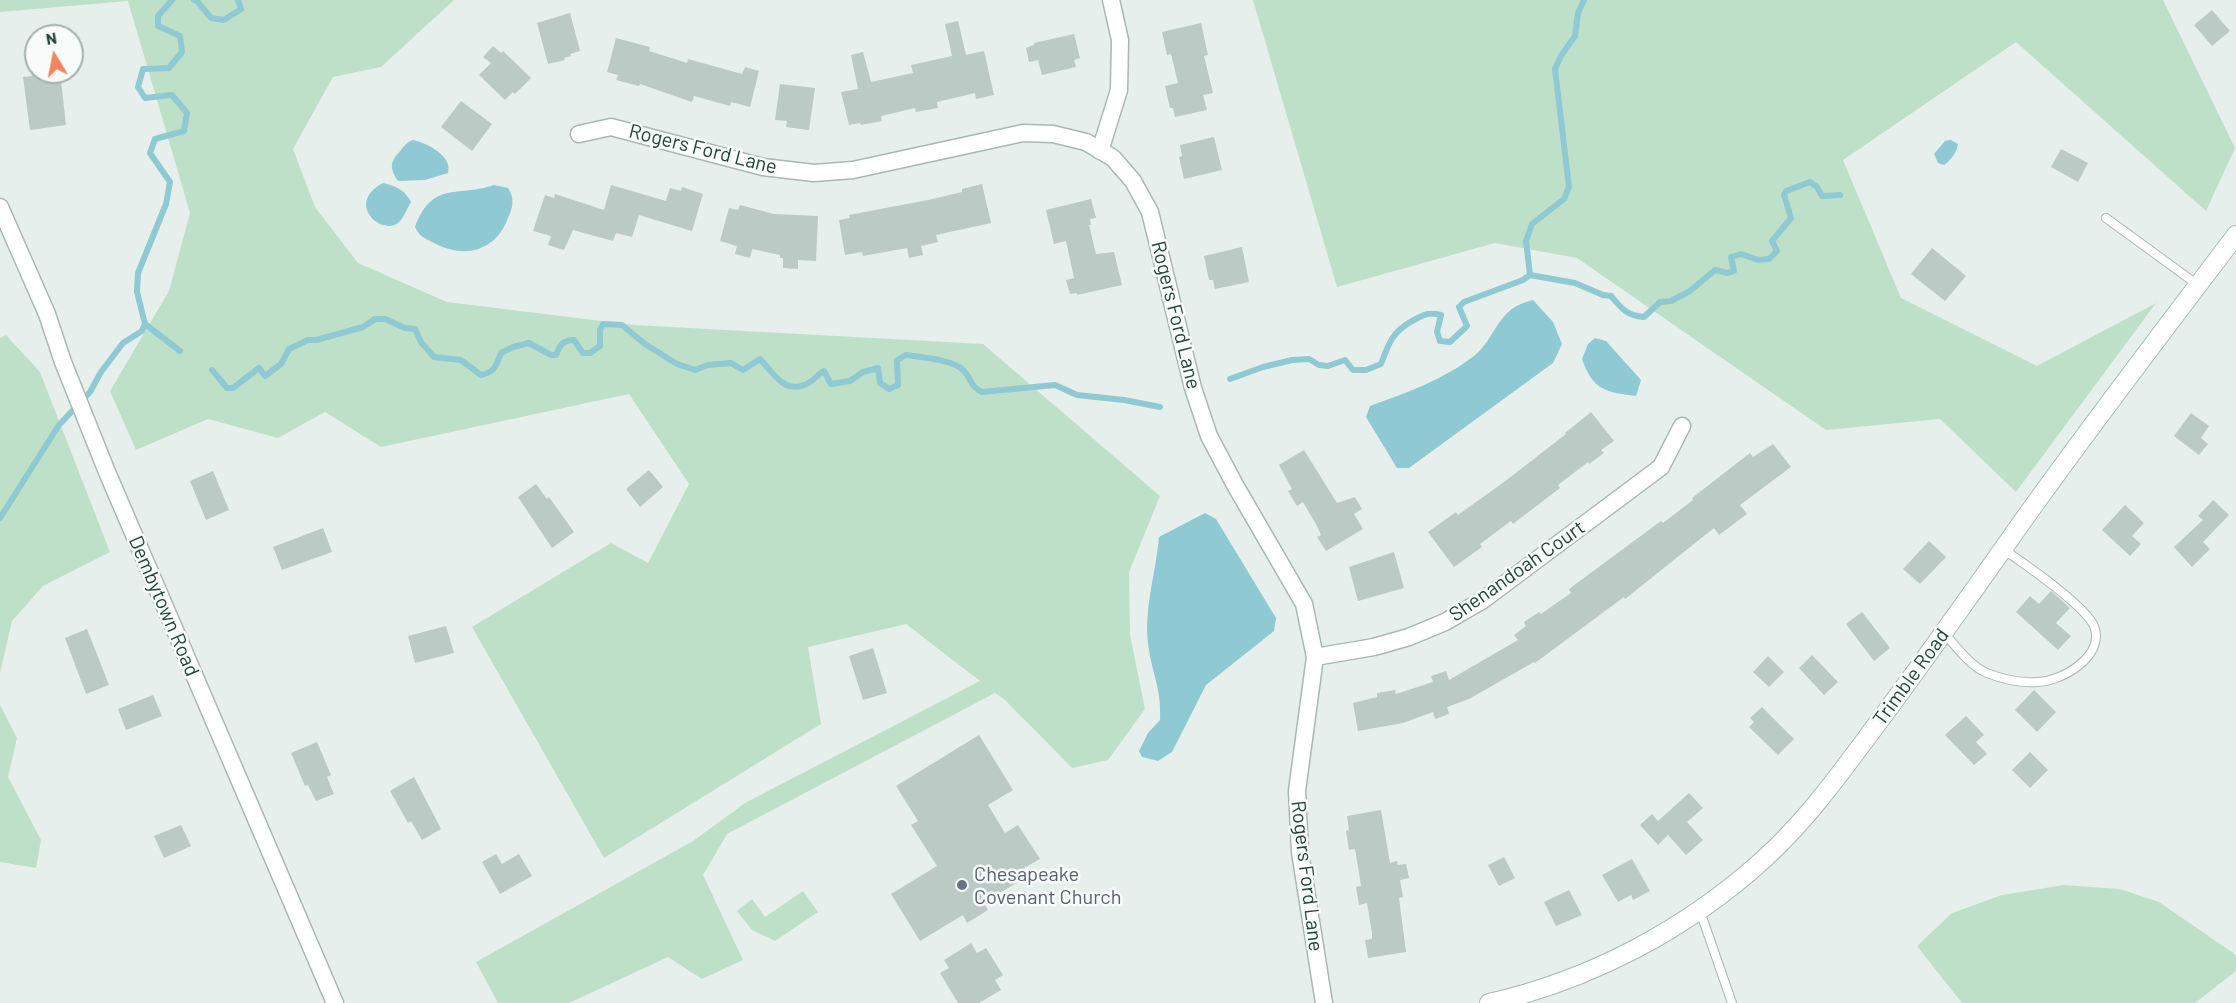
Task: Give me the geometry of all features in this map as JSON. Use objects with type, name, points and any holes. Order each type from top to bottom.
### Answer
[{"type":"street","points":[[1100,151],[1119,90],[1120,40],[1111,0]]},
{"type":"street","name":"Rogers Ford Lane","points":[[579,134],[611,127],[763,167],[814,172],[853,170],[1023,134],[1053,134],[1086,142],[1113,158],[1133,181],[1150,212],[1193,388],[1209,436],[1304,604],[1315,657],[1297,791],[1300,852],[1324,1003]]},
{"type":"street","name":"Dembytown Road","points":[[0,207],[47,315],[84,416],[193,675],[335,1003]]},
{"type":"street","name":"Trimble Road","points":[[1489,1003],[1514,998],[1575,977],[1652,941],[1700,911],[1766,857],[1827,791],[2236,235]]},
{"type":"street","name":"Shenandoah Court","points":[[1315,657],[1409,637],[1445,622],[1483,600],[1661,467],[1682,426]]},
{"type":"lane","points":[[2106,218],[2198,285]]},
{"type":"lane","points":[[1944,633],[1968,659],[1985,672],[2019,682],[2039,682],[2063,675],[2090,656],[2095,634],[2093,624],[2064,595],[2003,549]]},
{"type":"lane","points":[[1700,911],[1732,1003]]},
{"type":"green space","points":[[0,0],[454,0],[381,67],[333,77],[293,149],[315,207],[358,263],[447,302],[635,325],[983,344],[1160,496],[1129,572],[1130,635],[1145,709],[1108,760],[1072,768],[1005,700],[995,693],[727,834],[703,875],[743,960],[702,979],[668,957],[569,1003],[498,1003],[476,962],[693,841],[745,803],[980,681],[906,624],[808,647],[821,724],[604,858],[472,627],[611,543],[648,563],[689,484],[629,394],[381,447],[325,412],[278,438],[208,419],[136,450],[110,391],[169,291],[190,213],[128,1],[0,12]]},
{"type":"green space","points":[[1253,0],[2163,0],[2235,148],[2206,211],[2016,42],[1843,160],[1901,298],[2037,366],[2156,303],[2016,492],[1940,419],[1826,430],[1577,258],[1495,243],[1337,287]]},
{"type":"green space","points":[[6,335],[40,372],[110,552],[43,586],[12,621],[0,673],[0,338]]},
{"type":"green space","points":[[0,705],[17,738],[8,777],[41,840],[36,868],[0,862]]},
{"type":"green space","points":[[2064,885],[2120,889],[2159,902],[2236,955],[2236,971],[2195,1003],[1962,1003],[1917,946],[1952,913],[2002,895]]},
{"type":"green space","points":[[803,891],[818,912],[775,941],[752,930],[737,911],[752,899],[765,917]]},
{"type":"water","points":[[413,140],[438,151],[447,161],[448,173],[425,180],[398,181],[392,168],[393,161],[405,145]]},
{"type":"water","points":[[1951,140],[1958,144],[1955,153],[1944,165],[1938,163],[1934,154],[1945,141]]},
{"type":"water","points":[[383,183],[400,189],[411,202],[400,221],[391,226],[376,221],[367,208],[367,200],[372,191]]},
{"type":"water","points":[[494,185],[508,188],[512,196],[512,207],[502,230],[486,245],[476,250],[466,251],[443,247],[420,235],[415,227],[422,212],[438,196]]},
{"type":"water","points":[[1533,300],[1553,322],[1562,344],[1553,363],[1409,468],[1397,468],[1366,417],[1370,406],[1424,385],[1462,365],[1482,348],[1504,316],[1521,304]]},
{"type":"water","points":[[1595,338],[1606,341],[1641,380],[1636,396],[1608,391],[1591,377],[1582,359],[1588,344]]},
{"type":"water","points":[[1205,513],[1216,519],[1276,618],[1274,631],[1206,685],[1172,752],[1158,761],[1142,757],[1139,751],[1148,733],[1160,720],[1158,689],[1149,653],[1147,630],[1159,537]]},
{"type":"building","points":[[2212,10],[2230,31],[2212,46],[2194,25]]},
{"type":"building","points":[[570,13],[580,51],[570,54],[571,56],[564,58],[565,60],[548,64],[537,23]]},
{"type":"building","points":[[958,21],[966,55],[984,51],[994,95],[976,99],[975,93],[937,102],[938,108],[916,112],[915,108],[881,116],[882,121],[849,125],[841,92],[858,89],[851,55],[863,52],[871,82],[913,73],[911,65],[952,56],[945,24]]},
{"type":"building","points":[[1201,23],[1208,55],[1204,56],[1213,93],[1203,95],[1207,110],[1175,117],[1173,108],[1170,108],[1165,86],[1178,83],[1171,54],[1167,55],[1162,32]]},
{"type":"building","points":[[1074,34],[1080,58],[1074,60],[1076,67],[1042,75],[1038,60],[1029,62],[1026,48],[1034,43]]},
{"type":"building","points":[[616,38],[650,47],[649,51],[687,63],[688,59],[742,74],[745,67],[759,71],[750,107],[731,102],[730,106],[694,96],[692,102],[640,84],[639,86],[616,80],[618,75],[607,72]]},
{"type":"building","points":[[493,46],[501,53],[503,51],[531,78],[515,94],[513,92],[505,100],[479,75],[491,63],[483,57]]},
{"type":"building","points":[[23,77],[24,84],[61,84],[66,125],[30,130]]},
{"type":"building","points":[[780,84],[815,88],[809,130],[786,127],[787,121],[775,120]]},
{"type":"building","points":[[461,101],[492,124],[472,151],[441,127]]},
{"type":"building","points":[[1214,137],[1222,170],[1184,179],[1179,157],[1182,156],[1180,145]]},
{"type":"building","points":[[2061,149],[2088,163],[2078,182],[2051,167]]},
{"type":"building","points":[[982,184],[991,223],[936,235],[938,242],[921,246],[923,255],[909,258],[907,248],[863,256],[862,252],[845,255],[839,220],[850,218],[849,215],[962,192],[962,189]]},
{"type":"building","points":[[611,185],[666,201],[670,188],[681,191],[682,187],[703,194],[692,231],[639,215],[632,237],[616,233],[613,241],[573,230],[564,250],[548,245],[551,236],[533,231],[545,195],[554,198],[555,194],[604,210]]},
{"type":"building","points":[[1091,199],[1096,218],[1090,219],[1091,225],[1089,225],[1096,254],[1114,252],[1122,285],[1077,295],[1077,293],[1070,294],[1066,280],[1074,278],[1066,241],[1054,244],[1046,210]]},
{"type":"building","points":[[740,205],[774,214],[818,216],[816,261],[798,260],[798,269],[783,268],[783,258],[780,258],[780,255],[752,249],[750,258],[735,254],[737,246],[720,241],[729,208],[738,210]]},
{"type":"building","points":[[1242,247],[1249,282],[1215,289],[1213,280],[1209,280],[1204,256]]},
{"type":"building","points":[[1932,248],[1966,276],[1945,301],[1911,274]]},
{"type":"building","points":[[1591,412],[1614,441],[1601,450],[1604,453],[1558,485],[1560,488],[1513,524],[1511,521],[1480,544],[1482,547],[1454,567],[1428,532],[1456,512],[1458,515],[1504,482]]},
{"type":"building","points":[[2191,413],[2209,426],[2201,438],[2208,444],[2199,455],[2174,436]]},
{"type":"building","points":[[1773,444],[1791,467],[1740,505],[1747,514],[1719,535],[1714,528],[1625,599],[1624,597],[1535,663],[1469,699],[1447,707],[1449,714],[1435,719],[1433,712],[1403,723],[1358,731],[1353,703],[1377,697],[1377,693],[1395,690],[1396,694],[1433,682],[1431,676],[1446,671],[1449,680],[1518,640],[1514,635],[1526,626],[1524,622],[1539,612],[1541,614],[1571,593],[1569,589],[1661,521],[1663,523],[1750,453],[1753,457]]},
{"type":"building","points":[[1304,450],[1337,503],[1355,497],[1362,509],[1354,514],[1363,529],[1326,551],[1317,537],[1321,535],[1317,526],[1303,502],[1297,506],[1288,491],[1292,489],[1279,465]]},
{"type":"building","points":[[649,470],[663,487],[640,507],[626,489]]},
{"type":"building","points":[[213,471],[229,510],[206,520],[190,481]]},
{"type":"building","points":[[536,484],[547,499],[549,497],[574,532],[552,548],[518,497]]},
{"type":"building","points":[[2213,500],[2229,515],[2203,542],[2210,549],[2192,567],[2174,547],[2203,520],[2198,516]]},
{"type":"building","points":[[2125,505],[2144,523],[2132,536],[2141,544],[2130,556],[2102,530]]},
{"type":"building","points":[[323,528],[332,552],[282,570],[273,547]]},
{"type":"building","points":[[1929,541],[1946,557],[1920,584],[1903,569]]},
{"type":"building","points":[[1394,552],[1404,588],[1358,601],[1349,567]]},
{"type":"building","points":[[2051,591],[2070,608],[2056,623],[2071,636],[2058,650],[2016,612],[2030,596],[2039,604]]},
{"type":"building","points":[[1862,612],[1890,648],[1874,661],[1846,624]]},
{"type":"building","points":[[446,626],[454,653],[415,663],[408,636]]},
{"type":"building","points":[[87,629],[109,685],[86,694],[65,638]]},
{"type":"building","points":[[873,648],[887,693],[863,700],[849,656]]},
{"type":"building","points":[[1812,655],[1838,682],[1824,695],[1799,668]]},
{"type":"building","points":[[1768,656],[1784,672],[1769,687],[1753,672]]},
{"type":"building","points":[[2034,690],[2056,712],[2037,732],[2015,710]]},
{"type":"building","points":[[153,695],[162,716],[126,730],[118,709]]},
{"type":"building","points":[[1762,707],[1794,739],[1778,755],[1749,727],[1754,722],[1750,718]]},
{"type":"building","points":[[1966,716],[1984,735],[1976,742],[1987,754],[1974,765],[1945,735]]},
{"type":"building","points":[[979,735],[1013,790],[988,805],[1005,833],[1018,825],[1040,859],[1024,868],[1029,875],[984,903],[988,910],[967,923],[963,915],[920,941],[891,894],[937,866],[911,825],[918,821],[896,786]]},
{"type":"building","points":[[317,742],[331,775],[327,777],[334,794],[316,801],[308,785],[305,786],[291,753]]},
{"type":"building","points":[[2030,752],[2048,770],[2030,788],[2012,770]]},
{"type":"building","points":[[414,777],[441,829],[422,840],[411,821],[408,823],[390,791]]},
{"type":"building","points":[[1689,793],[1703,808],[1687,822],[1703,840],[1686,855],[1668,835],[1658,845],[1640,825],[1652,814],[1658,821]]},
{"type":"building","points":[[1381,810],[1390,863],[1397,861],[1398,865],[1406,864],[1409,878],[1400,880],[1403,897],[1399,898],[1406,952],[1368,958],[1365,940],[1372,939],[1372,933],[1367,903],[1359,905],[1356,887],[1361,886],[1355,849],[1349,850],[1346,831],[1349,830],[1347,816]]},
{"type":"building","points":[[181,825],[191,846],[164,858],[154,836]]},
{"type":"building","points":[[496,854],[502,864],[519,854],[532,876],[500,894],[482,862]]},
{"type":"building","points":[[1504,857],[1515,878],[1499,886],[1488,865]]},
{"type":"building","points":[[1632,859],[1650,891],[1633,900],[1631,895],[1618,902],[1602,875]]},
{"type":"building","points":[[1569,890],[1582,915],[1556,926],[1544,902]]},
{"type":"building","points":[[971,943],[977,953],[986,948],[1003,975],[995,980],[1001,990],[979,1003],[958,1003],[940,973],[949,968],[944,960]]},
{"type":"waterway","points":[[0,518],[59,425],[90,392],[101,372],[123,343],[142,331],[145,324],[137,292],[138,273],[166,204],[170,182],[150,153],[155,139],[184,131],[187,113],[172,95],[145,98],[138,87],[143,69],[169,68],[182,52],[180,36],[158,26],[158,16],[172,0]]},
{"type":"waterway","points":[[194,0],[211,18],[224,20],[241,9],[238,0]]},
{"type":"waterway","points":[[1530,275],[1526,241],[1532,224],[1564,199],[1569,187],[1555,69],[1575,36],[1578,13],[1584,0]]},
{"type":"waterway","points":[[1230,379],[1263,367],[1292,360],[1309,359],[1319,365],[1328,366],[1345,360],[1353,370],[1366,370],[1381,364],[1389,343],[1401,328],[1427,314],[1441,315],[1437,332],[1440,341],[1450,342],[1467,326],[1459,307],[1464,302],[1523,280],[1530,275],[1575,283],[1611,296],[1621,308],[1644,317],[1660,302],[1671,301],[1690,291],[1715,270],[1728,273],[1734,271],[1731,257],[1741,254],[1758,260],[1769,259],[1777,251],[1772,241],[1791,218],[1784,195],[1786,191],[1810,182],[1817,187],[1822,196],[1840,195]]},
{"type":"waterway","points":[[212,370],[227,388],[233,388],[259,368],[265,376],[281,364],[289,349],[308,340],[316,340],[363,327],[375,319],[385,319],[405,328],[415,329],[421,342],[434,357],[461,360],[481,375],[494,368],[501,353],[529,343],[551,355],[556,355],[562,344],[574,340],[583,353],[590,353],[600,346],[600,330],[603,324],[622,325],[645,344],[677,364],[695,370],[708,365],[731,363],[743,370],[760,359],[781,382],[794,387],[810,382],[824,371],[831,384],[850,381],[863,372],[878,368],[880,383],[889,389],[898,385],[897,360],[906,355],[937,360],[960,367],[973,385],[982,392],[1055,385],[1077,395],[1160,407]]},
{"type":"waterway","points":[[145,324],[180,351]]},
{"type":"place","name":"Chesapeake Covenant Church","points":[[962,885]]}]
